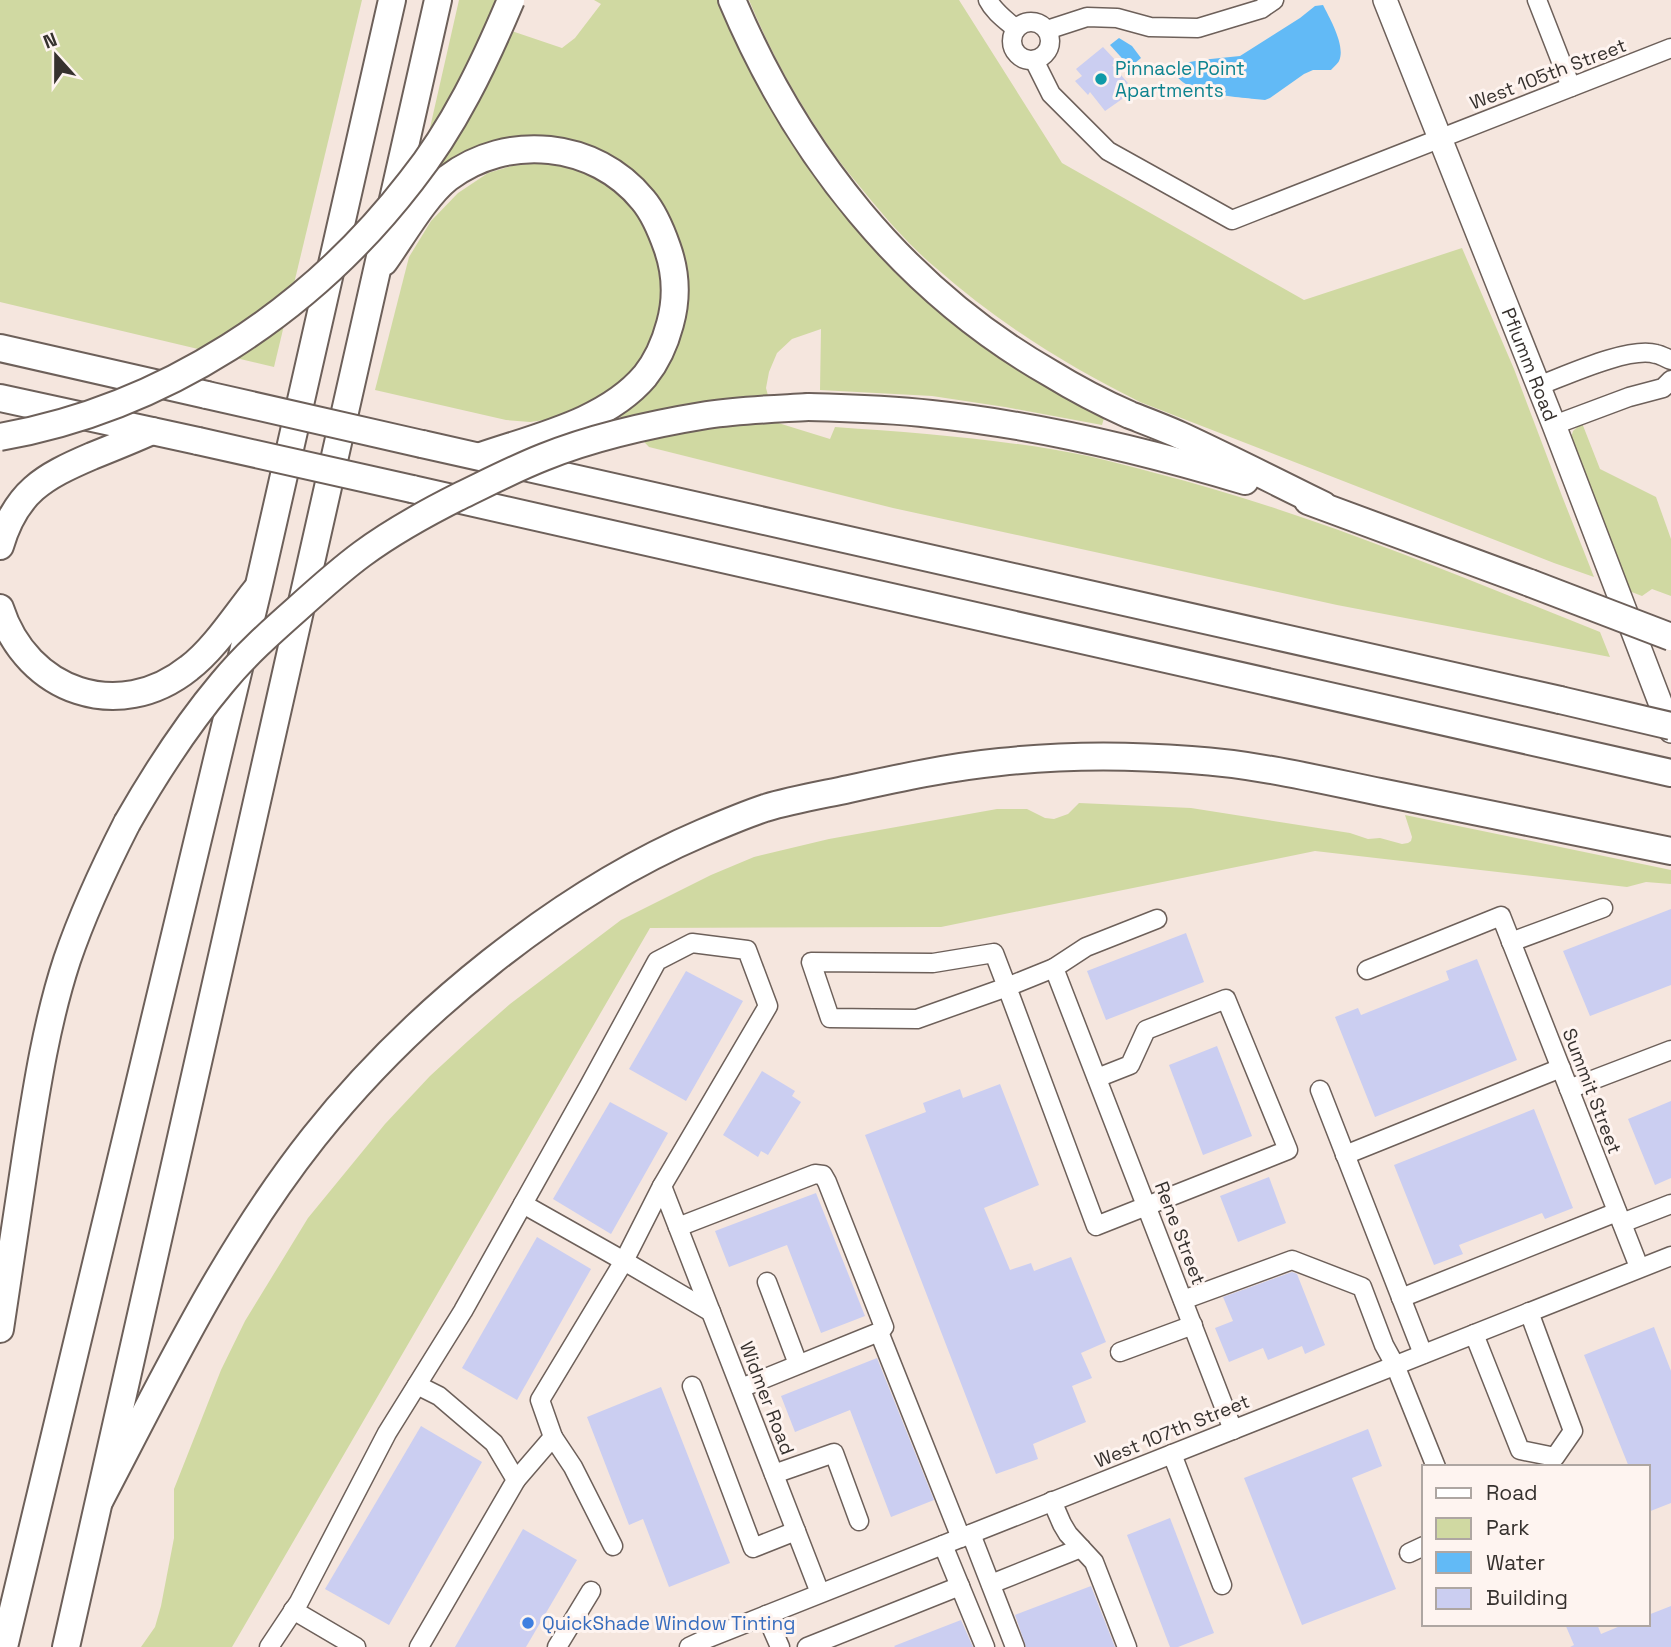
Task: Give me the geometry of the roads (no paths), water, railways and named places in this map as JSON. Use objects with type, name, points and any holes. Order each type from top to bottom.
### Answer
[{"type":"highway","points":[[4,1647],[260,586],[391,0]]},
{"type":"highway","points":[[66,1647],[438,0]]},
{"type":"highway","points":[[0,437],[44,428],[139,395],[221,354],[303,294],[348,253],[418,172],[466,96],[511,0]]},
{"type":"highway","points":[[732,0],[787,112],[833,180],[888,245],[950,303],[1010,348],[1090,396],[1183,436],[1323,505]]},
{"type":"highway","points":[[376,274],[435,189],[479,160],[514,150],[553,150],[593,161],[629,186],[643,200],[654,218],[670,254],[675,293],[673,316],[666,339],[645,376],[617,402],[584,421],[481,457]]},
{"type":"highway","points":[[0,348],[1560,700],[1671,728]]},
{"type":"highway","points":[[0,398],[1671,773]]},
{"type":"highway","points":[[0,1328],[37,1083],[66,962],[102,873],[154,776],[223,681],[272,631],[331,579],[363,554],[435,509],[544,457],[629,431],[710,415],[808,407],[931,414],[1026,427],[1176,460],[1323,505],[1671,638]]},
{"type":"highway","points":[[0,546],[17,508],[39,483],[63,469],[152,431]]},
{"type":"highway","points":[[0,608],[8,629],[22,652],[52,679],[88,693],[127,695],[158,688],[190,668],[260,586]]},
{"type":"highway","points":[[100,1500],[208,1297],[243,1238],[314,1137],[382,1060],[477,974],[552,917],[638,864],[678,843],[765,808],[884,781],[999,762],[1131,757],[1194,760],[1281,772],[1658,848]]},
{"type":"main road","name":"Pflumm Road","points":[[1385,0],[1671,728]]},
{"type":"street","points":[[988,0],[1016,29]]},
{"type":"street","points":[[1233,17],[1242,0]]},
{"type":"street","points":[[1047,30],[1087,17],[1117,18],[1150,27],[1198,28],[1261,9],[1274,0]]},
{"type":"street","points":[[1537,0],[1571,86]]},
{"type":"street","points":[[1034,21],[1047,30],[1051,42],[1045,54],[1034,60],[1016,53],[1012,38],[1016,29],[1034,21]]},
{"type":"street","name":"West 105th Street","points":[[1034,60],[1051,94],[1108,151],[1232,220],[1671,48]]},
{"type":"street","points":[[1538,386],[1606,360],[1635,354],[1654,353],[1671,360]]},
{"type":"street","points":[[1554,425],[1629,397],[1663,388],[1671,380]]},
{"type":"street","points":[[1367,970],[1501,916],[1509,936],[1603,908]]},
{"type":"street","points":[[1097,1078],[1130,1065],[1146,1030],[1226,999],[1288,1150],[1096,1226],[1007,987],[994,953],[933,963],[811,962],[830,1018],[917,1019],[1007,987],[1054,968],[1086,947],[1157,919]]},
{"type":"street","name":"Summit Street","points":[[1509,936],[1639,1267]]},
{"type":"street","points":[[269,1647],[293,1610],[387,1433],[463,1311],[657,961],[692,943],[747,950],[768,1006],[662,1185],[624,1261],[540,1400],[553,1437],[573,1467],[613,1546]]},
{"type":"street","name":"Rene Street","points":[[1054,968],[1233,1430]]},
{"type":"street","points":[[1569,1089],[1671,1050]]},
{"type":"street","points":[[1345,1155],[1561,1068]]},
{"type":"street","points":[[1320,1090],[1423,1354]]},
{"type":"street","points":[[677,1223],[816,1174],[823,1175],[884,1327],[879,1332],[741,1388]]},
{"type":"street","name":"Widmer Road","points":[[662,1185],[820,1593]]},
{"type":"street","points":[[523,1204],[711,1312]]},
{"type":"street","points":[[1401,1298],[1619,1217],[1671,1204]]},
{"type":"street","name":"West 107th Street","points":[[689,1647],[1671,1256]]},
{"type":"street","points":[[1183,1300],[1292,1260],[1362,1287],[1435,1465]]},
{"type":"street","points":[[767,1282],[798,1364]]},
{"type":"street","points":[[1474,1334],[1520,1450],[1555,1457],[1573,1431],[1529,1312]]},
{"type":"street","points":[[1120,1352],[1193,1325]]},
{"type":"street","points":[[879,1332],[966,1536],[991,1584],[1015,1647]]},
{"type":"street","points":[[417,1385],[439,1396],[494,1443],[516,1480]]},
{"type":"street","points":[[692,1386],[752,1548],[796,1531]]},
{"type":"street","points":[[419,1647],[516,1480],[553,1437]]},
{"type":"street","points":[[774,1474],[834,1452],[859,1521]]},
{"type":"street","points":[[1172,1454],[1222,1585]]},
{"type":"street","points":[[1052,1501],[1062,1524],[1094,1562],[1127,1647]]},
{"type":"street","points":[[943,1545],[985,1647]]},
{"type":"street","points":[[991,1584],[1081,1548]]},
{"type":"street","points":[[807,1647],[960,1586]]},
{"type":"street","points":[[557,1647],[591,1591]]},
{"type":"street","points":[[293,1610],[356,1647]]},
{"type":"street","points":[[766,1615],[780,1647]]},
{"type":"water","points":[[1323,5],[1339,40],[1339,61],[1331,70],[1313,70],[1304,74],[1270,98],[1242,98],[1200,90],[1179,79],[1174,70],[1184,63],[1240,56],[1315,6]]},
{"type":"water","points":[[1119,38],[1132,46],[1141,58],[1130,67],[1110,45]]},
{"type":"place","name":"Pinnacle Point Apartments","points":[[1101,79]]},
{"type":"place","name":"QuickShade Window Tinting","points":[[528,1623]]}]
